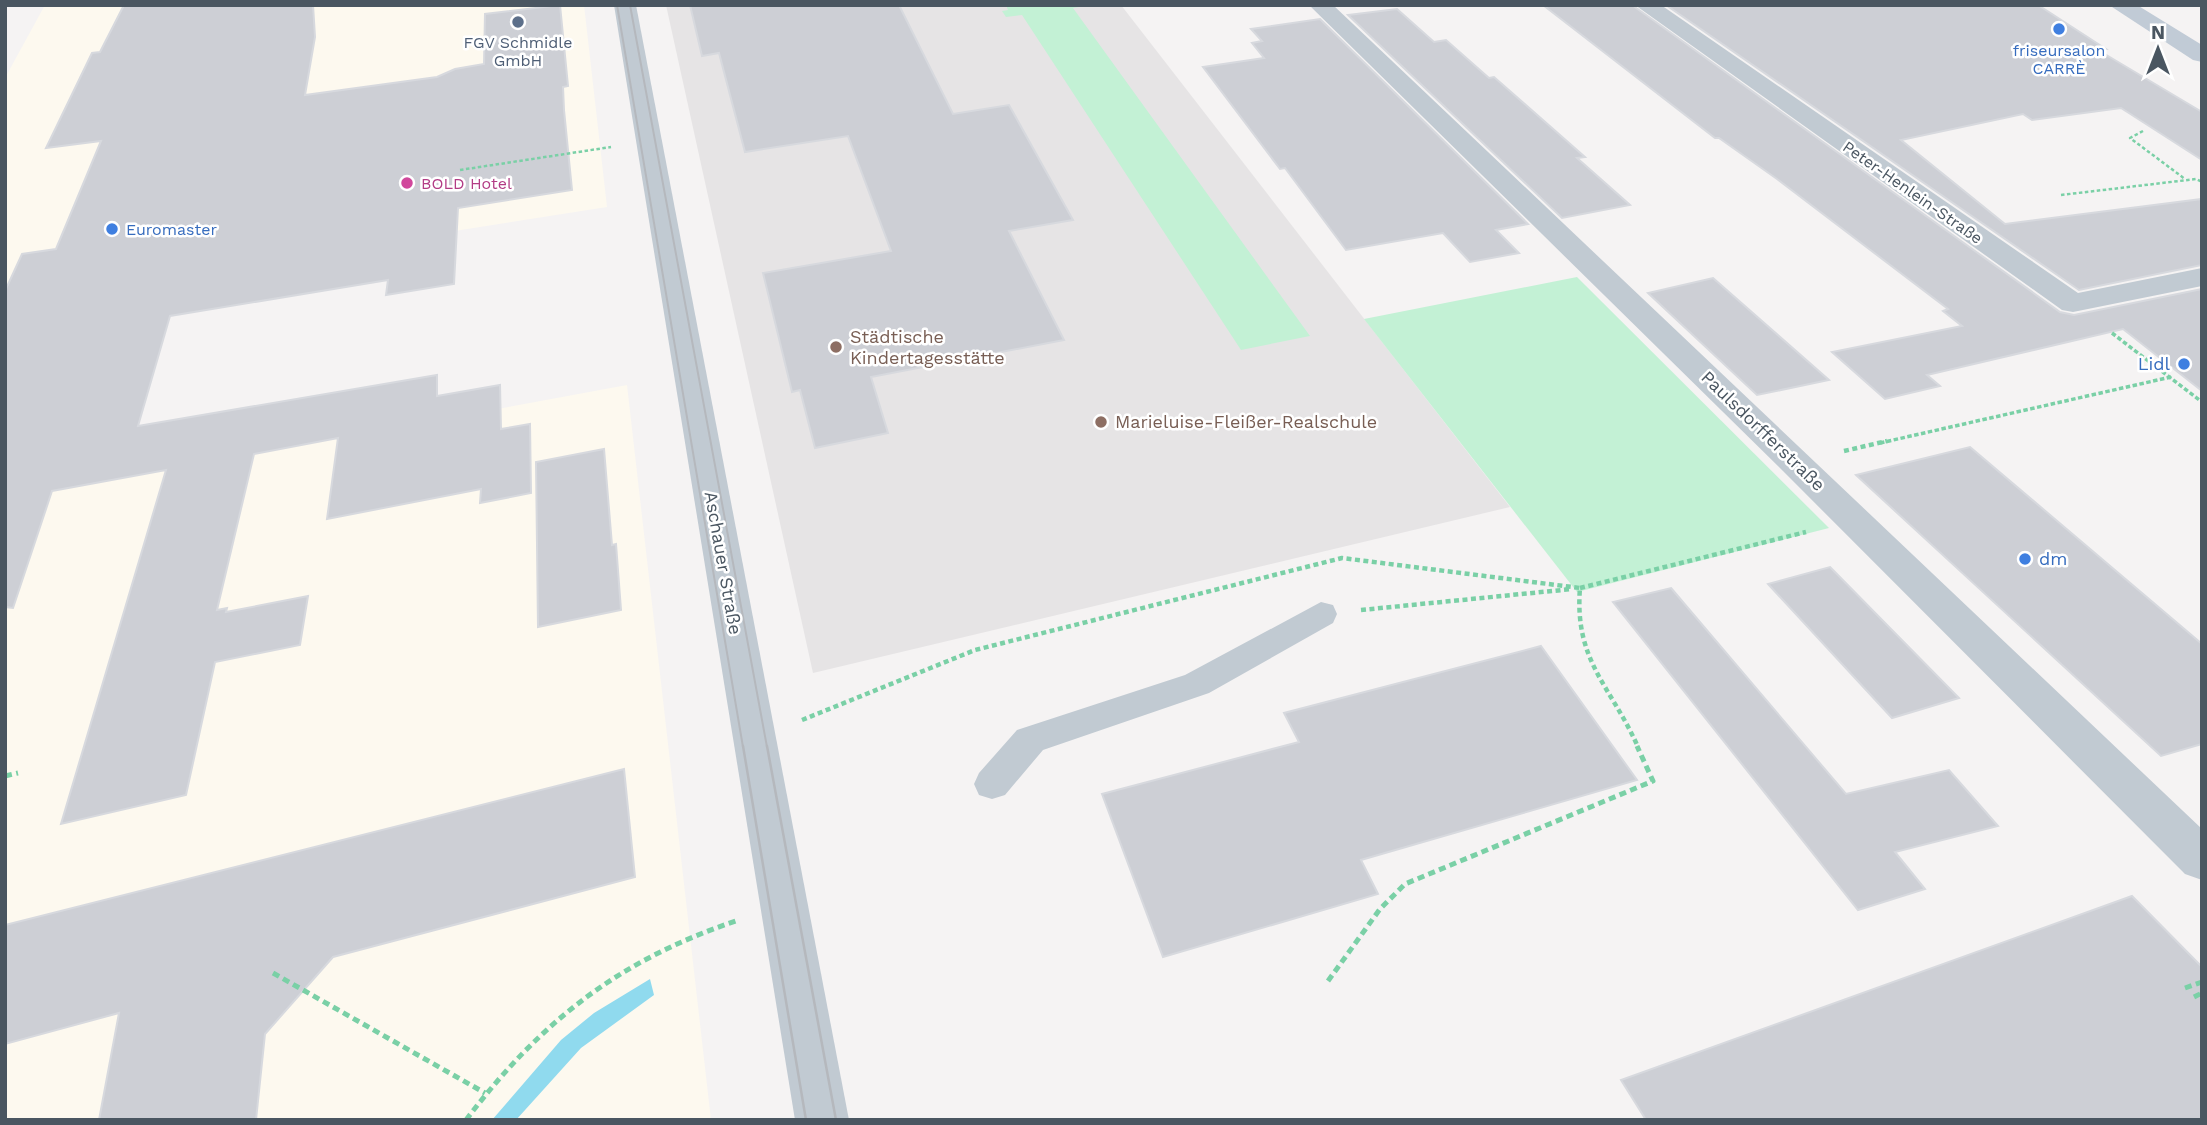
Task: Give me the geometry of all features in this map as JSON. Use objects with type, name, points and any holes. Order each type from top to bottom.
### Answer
[{"type":"street","name":"Aschauer Straße","points":[[625,5],[743,685],[755,739],[822,1120]]},
{"type":"street","name":"Paulsdorfferstraße","points":[[1320,5],[1796,463],[2202,860]]},
{"type":"street","name":"Peter-Henlein-Straße","points":[[1646,5],[2073,303]]},
{"type":"street","points":[[2120,5],[2202,55]]},
{"type":"street","points":[[2073,303],[2202,277]]},
{"type":"lane","points":[[992,784],[1030,740],[1197,684],[1321,614]]},
{"type":"path","points":[[2143,131],[2130,138],[2141,150],[2186,180]]},
{"type":"path","points":[[460,170],[648,141]]},
{"type":"path","points":[[2061,195],[2196,178],[2202,182]]},
{"type":"path","points":[[2073,303],[2202,401]]},
{"type":"path","points":[[1796,463],[2171,377]]},
{"type":"path","points":[[1321,614],[1580,589],[1854,520]]},
{"type":"path","points":[[755,739],[975,650],[1342,558],[1580,589]]},
{"type":"path","points":[[1328,981],[1380,909],[1405,884],[1653,781],[1623,718],[1585,657],[1576,614],[1580,589]]},
{"type":"path","points":[[5,776],[18,773]]},
{"type":"path","points":[[467,1120],[485,1093],[529,1044],[576,1002],[626,967],[678,940],[783,908]]},
{"type":"path","points":[[273,973],[485,1093]]},
{"type":"path","points":[[2185,988],[2202,982]]},
{"type":"path","points":[[2194,997],[2202,993]]},
{"type":"shaded area","points":[[45,5],[584,5],[607,207],[5,302],[5,78]]},
{"type":"shaded area","name":"Marieluise-Fleißer-Realschule","points":[[666,5],[1121,5],[1510,507],[813,673]]},
{"type":"shaded area","points":[[627,385],[711,1120],[5,1120],[5,500]]},
{"type":"green space","points":[[1006,5],[1090,5],[1073,8],[1310,336],[1241,350],[1022,15],[1006,17],[1002,11],[1008,10]]},
{"type":"green space","points":[[1577,277],[1829,528],[1577,592],[1364,319]]},
{"type":"water","points":[[650,979],[654,995],[581,1048],[516,1120],[492,1120],[561,1040],[594,1013]]},
{"type":"building","points":[[124,5],[313,5],[315,37],[305,95],[437,77],[455,69],[484,64],[485,14],[560,5],[568,86],[563,87],[564,110],[572,190],[458,208],[454,284],[386,295],[388,280],[170,316],[138,426],[437,375],[437,396],[500,385],[501,429],[530,424],[531,493],[480,503],[481,489],[327,519],[338,438],[254,454],[217,610],[227,608],[226,612],[308,596],[300,645],[215,662],[186,795],[61,824],[166,470],[52,491],[13,608],[5,607],[5,291],[22,254],[56,249],[101,141],[46,148],[92,53],[100,52]]},
{"type":"building","points":[[690,5],[899,5],[953,114],[1009,105],[1073,220],[1009,231],[1064,340],[871,377],[888,433],[815,448],[800,390],[792,392],[763,273],[891,251],[848,136],[745,152],[719,53],[702,56]]},
{"type":"building","points":[[1543,5],[1632,5],[2060,312],[2074,315],[2202,289],[2202,391],[2123,329],[1927,375],[1940,386],[1885,399],[1832,352],[1962,326],[1943,311],[1948,309],[1777,179],[1719,138],[1715,138]]},
{"type":"building","points":[[1666,5],[2038,5],[2106,49],[2098,50],[2202,112],[2202,160],[2121,108],[2032,120],[2023,114],[1901,140],[2005,224],[2202,199],[2202,265],[2079,290]]},
{"type":"building","points":[[1397,9],[1434,42],[1446,40],[1489,78],[1494,77],[1585,157],[1577,158],[1630,205],[1562,218],[1348,15]]},
{"type":"building","points":[[1320,19],[1528,224],[1496,230],[1519,253],[1470,262],[1443,233],[1346,250],[1285,168],[1280,169],[1203,67],[1264,58],[1252,43],[1262,41],[1251,29]]},
{"type":"building","points":[[1713,278],[1829,380],[1757,395],[1648,293]]},
{"type":"building","name":"dm","points":[[1970,447],[2202,644],[2202,744],[2161,756],[1856,475]]},
{"type":"building","points":[[604,449],[612,545],[616,544],[621,610],[538,627],[536,462]]},
{"type":"building","points":[[1830,567],[1959,698],[1892,718],[1768,584]]},
{"type":"building","points":[[1671,588],[1846,794],[1949,770],[1998,826],[1895,852],[1925,889],[1858,910],[1613,602]]},
{"type":"building","points":[[1541,646],[1637,780],[1361,860],[1378,894],[1163,957],[1102,794],[1299,742],[1284,713]]},
{"type":"building","points":[[624,769],[635,877],[333,957],[265,1034],[256,1120],[99,1120],[119,1013],[5,1044],[5,925]]},
{"type":"building","points":[[2132,896],[2202,967],[2202,1120],[1646,1120],[1621,1080]]},
{"type":"tram line","points":[[617,5],[743,747]]},
{"type":"tram line","points":[[630,5],[767,747]]},
{"type":"tram line","points":[[743,746],[806,1120]]},
{"type":"tram line","points":[[767,746],[836,1120]]},
{"type":"place","name":"FGV Schmidle GmbH","points":[[518,22]]},
{"type":"place","name":"friseursalon CARRÈ","points":[[2059,29]]},
{"type":"place","name":"BOLD Hotel","points":[[407,183]]},
{"type":"place","name":"Euromaster","points":[[112,229]]},
{"type":"place","name":"Städtische Kindertagesstätte","points":[[836,347]]},
{"type":"place","name":"Lidl","points":[[2184,364]]},
{"type":"place","name":"Marieluise-Fleißer-Realschule","points":[[1101,422]]},
{"type":"place","name":"dm","points":[[2025,559]]}]
